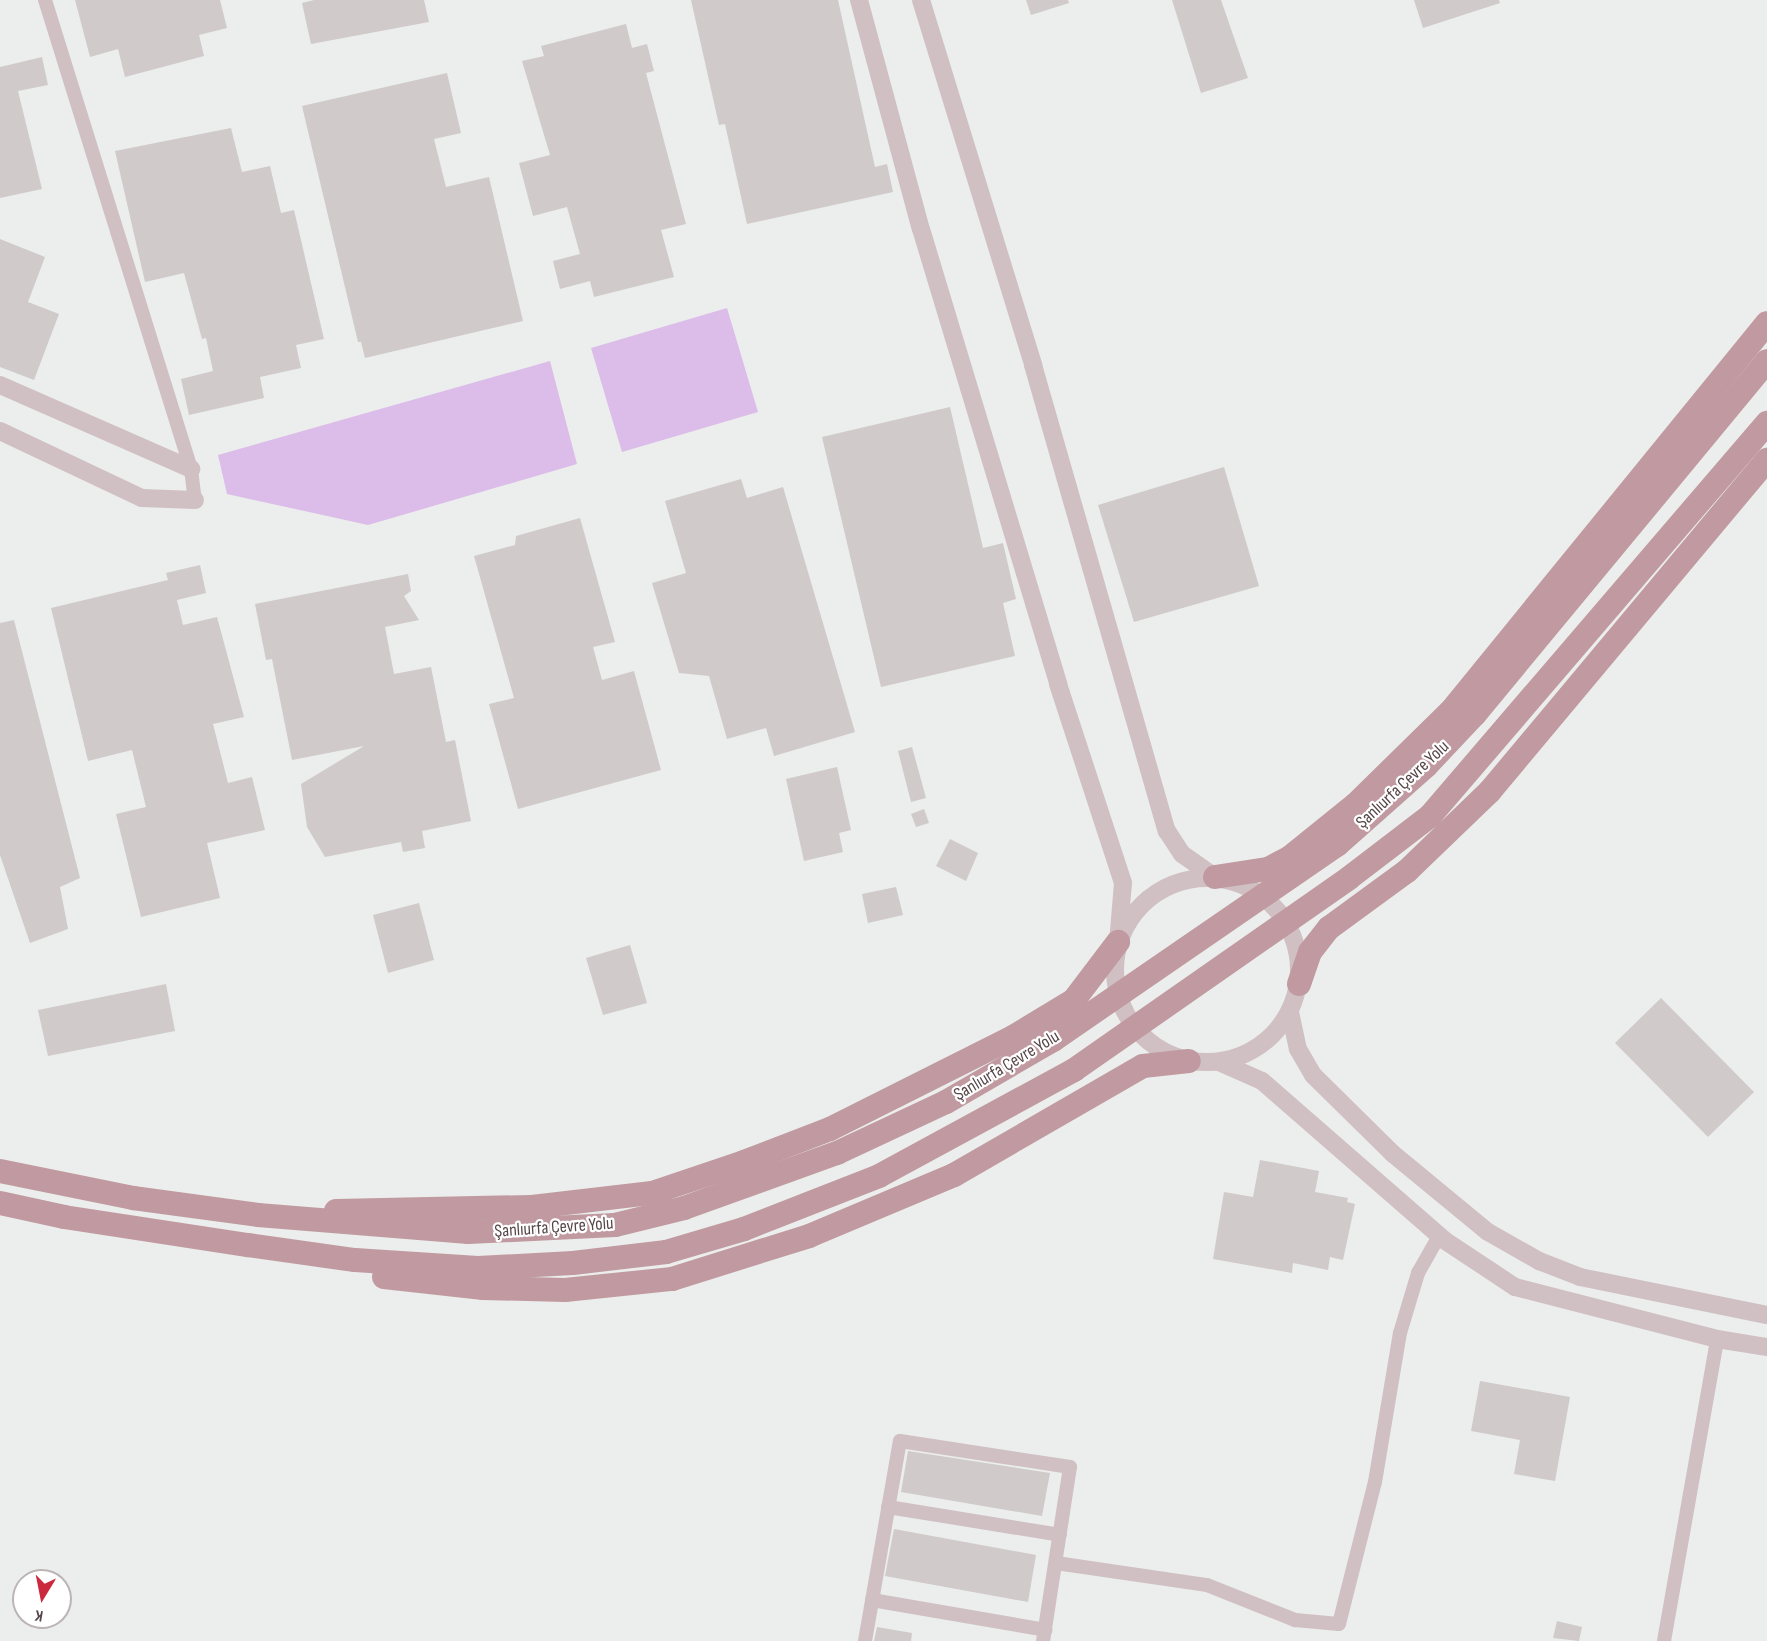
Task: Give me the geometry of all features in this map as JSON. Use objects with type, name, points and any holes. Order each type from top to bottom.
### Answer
[{"type":"highway","points":[[1215,877],[1268,869],[1289,858],[1356,804],[1451,711],[1767,323]]},
{"type":"highway","name":"Şanlıurfa Çevre Yolu","points":[[0,1172],[133,1198],[258,1215],[468,1232],[615,1225],[684,1208],[837,1153],[946,1102],[1053,1040],[1337,845],[1426,766],[1475,714],[1767,361]]},
{"type":"highway","name":"Şanlıurfa Çevre Yolu","points":[[0,1203],[64,1217],[355,1260],[478,1268],[573,1263],[666,1252],[744,1229],[879,1176],[1074,1070],[1349,878],[1430,816],[1767,423]]},
{"type":"highway","points":[[1299,984],[1310,952],[1329,928],[1407,871],[1490,791],[1767,460]]},
{"type":"highway","points":[[258,1215],[402,1207],[532,1207],[652,1193],[830,1129],[1013,1037],[1074,1000],[1118,942]]},
{"type":"highway","points":[[248,1245],[357,1274],[483,1288],[565,1290],[672,1279],[809,1236],[881,1206],[954,1175],[1143,1066],[1189,1061]]},
{"type":"street","points":[[0,431],[142,498],[195,500],[191,469],[45,0]]},
{"type":"street","points":[[859,0],[921,229],[1058,684],[1123,883],[1114,973],[1120,1003],[1136,1030],[1161,1050],[1189,1061],[1219,1062],[1247,1053],[1264,1042],[1290,1012],[1299,984],[1299,954],[1292,935],[1271,902],[1246,885],[1215,877],[1184,880],[1155,892],[1132,914],[1118,942]]},
{"type":"street","points":[[921,0],[1033,365],[1167,831],[1182,854],[1215,877]]},
{"type":"street","points":[[0,385],[191,469]]},
{"type":"street","points":[[1290,1012],[1298,1049],[1313,1075],[1392,1153],[1488,1232],[1539,1261],[1580,1277],[1767,1315]]},
{"type":"street","points":[[1219,1062],[1262,1080],[1439,1236],[1515,1287],[1717,1339],[1767,1347]]},
{"type":"street","points":[[1056,1563],[1207,1585],[1295,1620],[1340,1624],[1374,1482],[1400,1333],[1418,1273],[1439,1236]]},
{"type":"street","points":[[1664,1641],[1717,1339]]},
{"type":"street","points":[[865,1641],[872,1600],[888,1507],[900,1441],[1070,1467],[1044,1636],[872,1600]]},
{"type":"street","points":[[888,1507],[1060,1535]]},
{"type":"shaded area","points":[[727,308],[758,412],[622,452],[591,348]]},
{"type":"shaded area","points":[[550,361],[577,464],[368,525],[227,494],[218,455]]},
{"type":"building","points":[[75,0],[220,0],[227,28],[199,35],[204,56],[125,77],[118,49],[90,57]]},
{"type":"building","points":[[314,0],[424,0],[429,22],[311,44],[302,3]]},
{"type":"building","points":[[691,0],[838,0],[875,167],[887,164],[893,192],[747,224],[725,124],[719,125]]},
{"type":"building","points":[[1026,0],[1068,0],[1069,3],[1031,15]]},
{"type":"building","points":[[1172,0],[1221,0],[1248,78],[1201,93]]},
{"type":"building","points":[[1414,0],[1499,0],[1500,3],[1423,28]]},
{"type":"building","points":[[626,24],[632,48],[647,44],[654,71],[646,73],[686,224],[661,230],[674,277],[594,297],[590,281],[560,289],[553,261],[580,254],[567,207],[533,216],[519,163],[550,155],[522,61],[544,56],[541,46]]},
{"type":"building","points":[[42,57],[48,85],[18,91],[42,189],[0,198],[0,67]]},
{"type":"building","points":[[447,73],[461,133],[434,139],[446,187],[489,177],[523,321],[365,358],[361,342],[358,342],[302,106]]},
{"type":"building","points":[[231,128],[242,172],[270,166],[281,213],[294,210],[324,339],[296,345],[301,368],[260,377],[264,398],[189,415],[181,379],[213,371],[206,338],[202,339],[184,273],[145,282],[115,151]]},
{"type":"building","points":[[0,239],[45,257],[28,302],[59,314],[34,380],[0,367]]},
{"type":"building","points":[[950,407],[983,548],[1003,543],[1016,599],[1003,603],[1015,656],[881,687],[822,437]]},
{"type":"building","points":[[1224,467],[1259,586],[1134,622],[1098,505]]},
{"type":"building","points":[[741,479],[747,498],[783,487],[855,732],[774,756],[766,728],[727,739],[709,676],[679,673],[652,583],[686,573],[665,501]]},
{"type":"building","points":[[580,518],[615,642],[593,647],[602,680],[634,671],[661,770],[518,809],[489,704],[514,698],[474,556],[515,545],[516,536]]},
{"type":"building","points":[[200,565],[206,593],[177,600],[183,625],[217,617],[244,717],[213,724],[228,783],[252,777],[265,830],[207,843],[220,898],[141,917],[116,814],[146,807],[132,750],[88,761],[51,608],[168,580],[166,573]]},
{"type":"building","points":[[408,574],[411,591],[404,596],[419,620],[385,627],[394,674],[431,667],[446,742],[455,740],[471,821],[422,831],[425,848],[403,852],[401,842],[325,857],[307,827],[301,784],[364,746],[292,760],[272,659],[266,660],[255,604]]},
{"type":"building","points":[[14,620],[80,878],[60,887],[68,929],[30,943],[0,855],[0,623]]},
{"type":"building","points":[[912,747],[926,798],[911,802],[898,751]]},
{"type":"building","points":[[837,767],[851,830],[839,833],[843,852],[804,861],[786,779]]},
{"type":"building","points":[[924,809],[929,823],[916,827],[911,814]]},
{"type":"building","points":[[950,839],[978,853],[966,881],[936,866]]},
{"type":"building","points":[[896,887],[903,915],[868,923],[862,894]]},
{"type":"building","points":[[419,903],[434,960],[388,973],[373,915]]},
{"type":"building","points":[[630,945],[647,1003],[603,1015],[586,958]]},
{"type":"building","points":[[166,984],[175,1031],[48,1056],[38,1010]]},
{"type":"building","points":[[1661,998],[1754,1092],[1708,1137],[1615,1043]]},
{"type":"building","points":[[1260,1160],[1319,1171],[1315,1192],[1348,1198],[1347,1202],[1355,1204],[1343,1260],[1330,1257],[1328,1270],[1293,1263],[1292,1273],[1213,1259],[1224,1192],[1253,1197]]},
{"type":"building","points":[[1480,1381],[1570,1397],[1555,1481],[1514,1474],[1520,1440],[1471,1431]]},
{"type":"building","points":[[908,1451],[1050,1473],[1042,1516],[901,1492]]},
{"type":"building","points":[[894,1529],[1036,1555],[1028,1602],[885,1576]]},
{"type":"building","points":[[1557,1621],[1582,1627],[1579,1641],[1553,1638]]},
{"type":"building","points":[[877,1627],[912,1633],[911,1641],[874,1641]]}]
